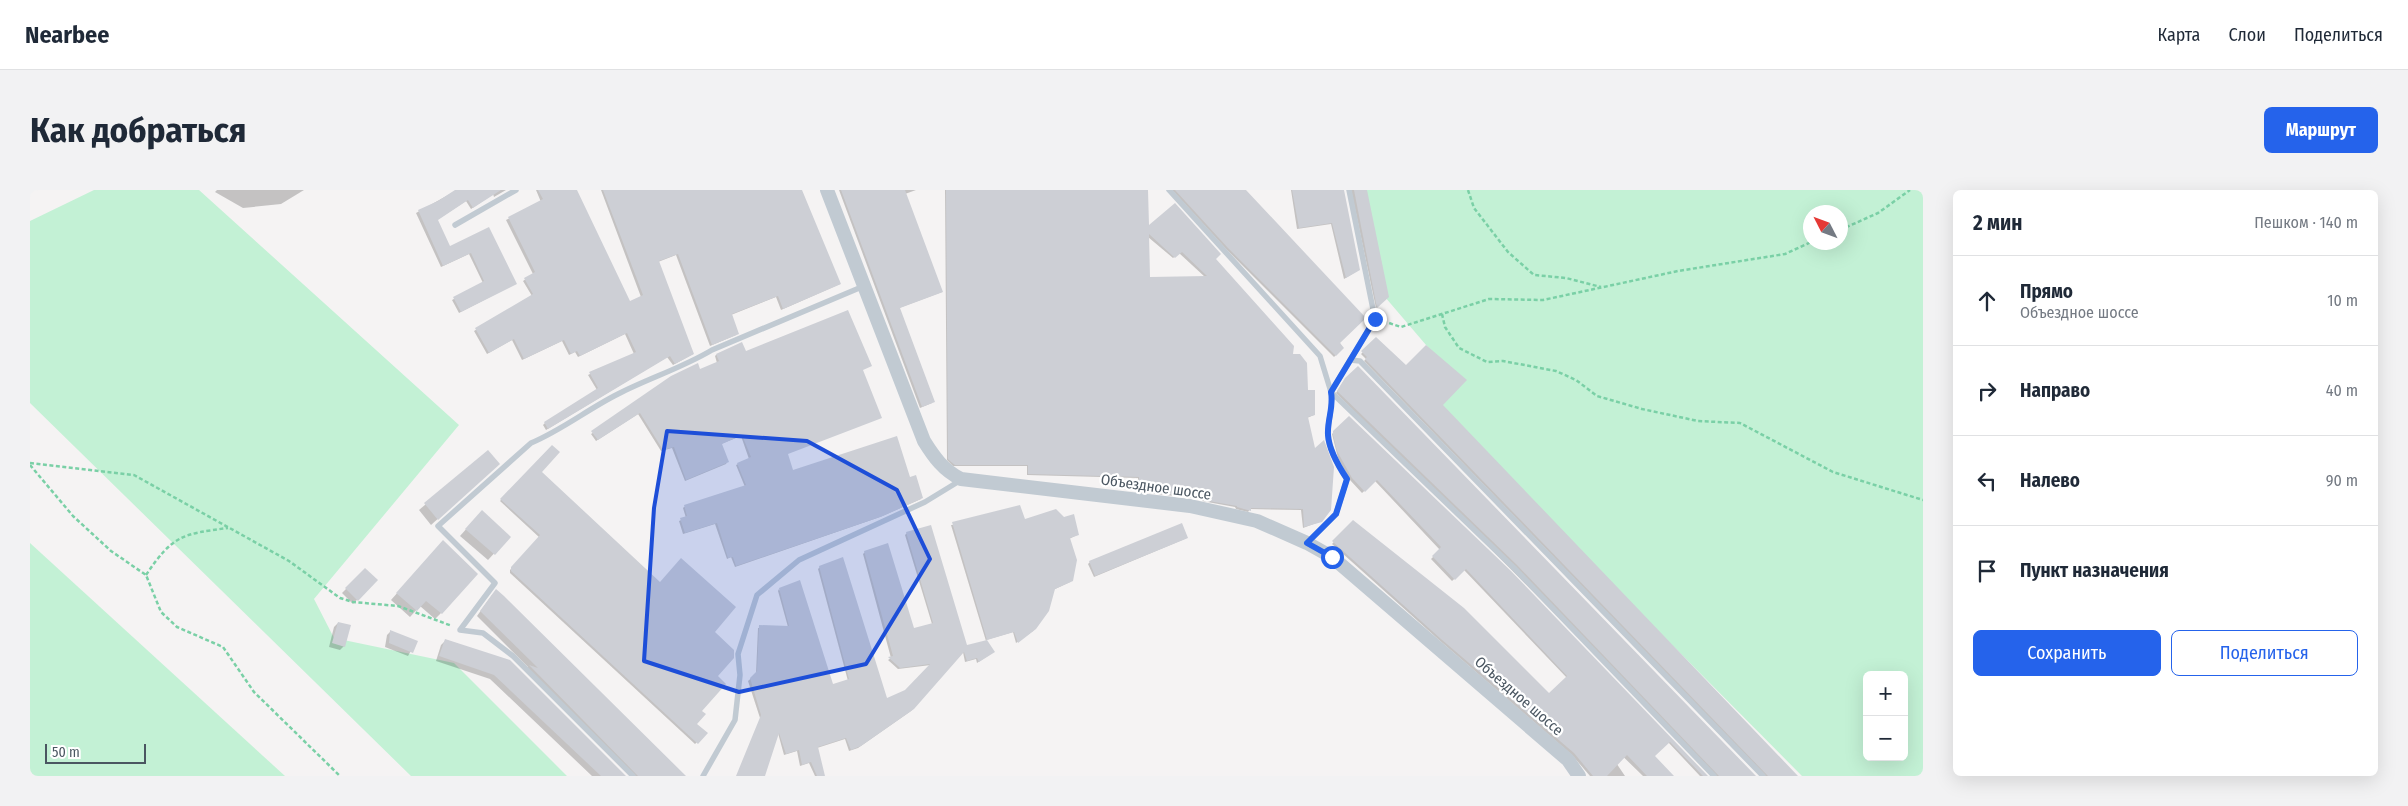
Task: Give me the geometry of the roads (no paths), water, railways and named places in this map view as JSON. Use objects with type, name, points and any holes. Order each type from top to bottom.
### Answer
[{"type":"street","name":"Объездное шоссе","points":[[827,190],[924,441],[947,472],[963,479],[1190,506],[1256,521],[1307,543],[1332,557],[1568,760],[1579,776]]},
{"type":"lane","points":[[455,225],[516,190]]},
{"type":"lane","points":[[1169,190],[1320,356],[1333,401],[1328,436],[1337,463],[1347,479],[1336,514],[1307,543]]},
{"type":"lane","points":[[1331,392],[1375,319],[1349,190]]},
{"type":"lane","points":[[632,776],[513,656],[483,633],[460,630],[495,584],[438,526],[531,443],[545,437],[617,394],[694,361],[712,350],[864,286]]},
{"type":"lane","points":[[1350,360],[1360,361],[1762,776]]},
{"type":"lane","points":[[1331,392],[1514,568],[1714,776]]},
{"type":"lane","points":[[703,776],[735,720],[740,676],[738,654],[757,596],[799,560],[925,502],[963,479]]}]
